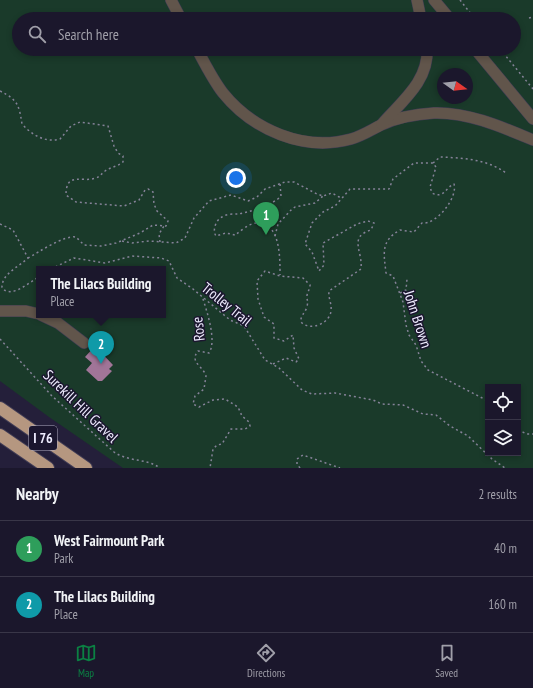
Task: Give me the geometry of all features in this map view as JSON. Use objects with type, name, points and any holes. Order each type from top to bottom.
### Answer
[{"type":"highway","name":"I 76","points":[[0,408],[86,468]]},
{"type":"highway","name":"I 76","points":[[0,435],[48,468]]},
{"type":"street","points":[[171,0],[178,12]]},
{"type":"street","points":[[417,0],[420,12]]},
{"type":"street","points":[[434,0],[444,12]]},
{"type":"street","points":[[201,56],[215,81],[231,102],[252,119],[276,133],[299,140],[325,143],[338,142],[361,136],[382,124],[411,116],[446,114],[487,123],[533,140]]},
{"type":"street","points":[[382,124],[418,84],[424,69],[426,56]]},
{"type":"street","points":[[481,56],[533,119]]},
{"type":"street","points":[[0,311],[26,311],[36,314]]},
{"type":"street","points":[[47,318],[58,323],[84,343]]},
{"type":"path","points":[[460,0],[469,12]]},
{"type":"path","points":[[529,18],[533,17]]},
{"type":"path","points":[[506,56],[533,89]]},
{"type":"path","points":[[0,91],[8,94],[19,107],[22,124],[33,134],[49,141],[60,139],[71,126],[80,122],[108,126],[110,139],[118,153],[123,156],[122,162],[117,167],[106,170],[102,176],[93,179],[73,179],[68,184],[66,195],[76,202],[124,206],[139,200],[145,190],[148,189],[153,192],[154,204],[157,211],[162,217],[167,219],[168,224],[164,226],[159,234],[160,242]]},
{"type":"path","points":[[273,364],[286,358],[296,362],[299,359],[294,348],[293,335],[284,341],[274,338],[274,324],[264,317],[258,299],[256,285],[258,277],[265,271],[280,276],[303,278],[310,284],[310,288],[306,294],[307,307],[301,319],[304,325],[316,326],[328,319],[332,310],[328,298],[329,291],[361,269],[362,259],[357,243],[358,238],[373,226],[374,223],[368,221],[357,224],[323,243],[324,265],[321,270],[318,269],[314,257],[305,244],[307,233],[317,218],[323,212],[335,206],[350,189],[389,189],[393,179],[414,163],[433,163],[440,157],[469,159],[492,164],[506,173]]},
{"type":"path","name":"John Brown","points":[[433,163],[436,167],[430,187],[432,193],[437,196],[442,195],[452,184],[455,185],[453,193],[446,208],[434,220],[426,224],[422,223],[414,232],[400,230],[389,238],[385,245],[383,258],[386,273],[393,276],[404,302],[406,324],[409,335],[416,345],[421,361],[428,370],[485,399]]},
{"type":"path","points":[[120,241],[160,242],[172,244],[181,241],[188,233],[194,218],[206,204],[214,199],[232,195],[248,201],[257,197],[265,189],[290,181],[323,196]]},
{"type":"path","points":[[280,184],[281,196],[278,199],[272,203],[252,210],[222,216],[214,231],[216,236],[226,233],[235,235],[244,228],[259,223],[269,227],[275,236],[280,255],[280,276]]},
{"type":"path","points":[[275,236],[278,224],[292,209],[315,203],[323,196],[332,194],[341,198]]},
{"type":"path","points":[[0,224],[14,230],[28,258]]},
{"type":"path","points":[[36,279],[13,292],[2,288],[4,280],[8,274],[28,258],[58,241],[72,236],[88,246],[101,246],[120,241],[153,224],[164,226]]},
{"type":"path","name":"Trolley Trail","points":[[57,266],[74,258],[105,263],[132,256],[162,258],[169,261],[177,278],[193,289],[203,299],[230,320],[244,326],[262,357],[273,364],[302,390],[312,394],[335,393],[373,400],[382,404],[402,405],[423,414],[436,415],[450,426],[468,436],[492,459],[505,468]]},
{"type":"path","points":[[400,293],[406,290],[407,279]]},
{"type":"path","name":"Rose","points":[[203,299],[209,316],[212,334],[211,348],[209,353],[198,351],[194,357],[195,361],[206,376],[204,388],[193,398],[193,404],[199,407],[213,400],[225,399],[238,407],[242,416],[249,422],[250,426],[245,429],[231,430],[222,444],[217,445],[213,449],[210,468]]},
{"type":"path","name":"Surekill Hill Gravel","points":[[0,339],[52,396],[114,452],[123,458],[146,462],[160,468]]},
{"type":"path","points":[[521,431],[527,434],[533,434]]},
{"type":"path","points":[[300,468],[296,464],[297,459],[303,455],[340,468]]},
{"type":"green space","points":[[0,0],[533,0],[533,468],[123,468],[0,381]]},
{"type":"building","points":[[95,346],[113,365],[109,369],[112,371],[102,381],[98,381],[86,370],[92,363],[85,357]]},
{"type":"place","name":"West Fairmount Park","points":[[266,235]]},
{"type":"place","name":"The Lilacs Building","points":[[101,364]]}]
